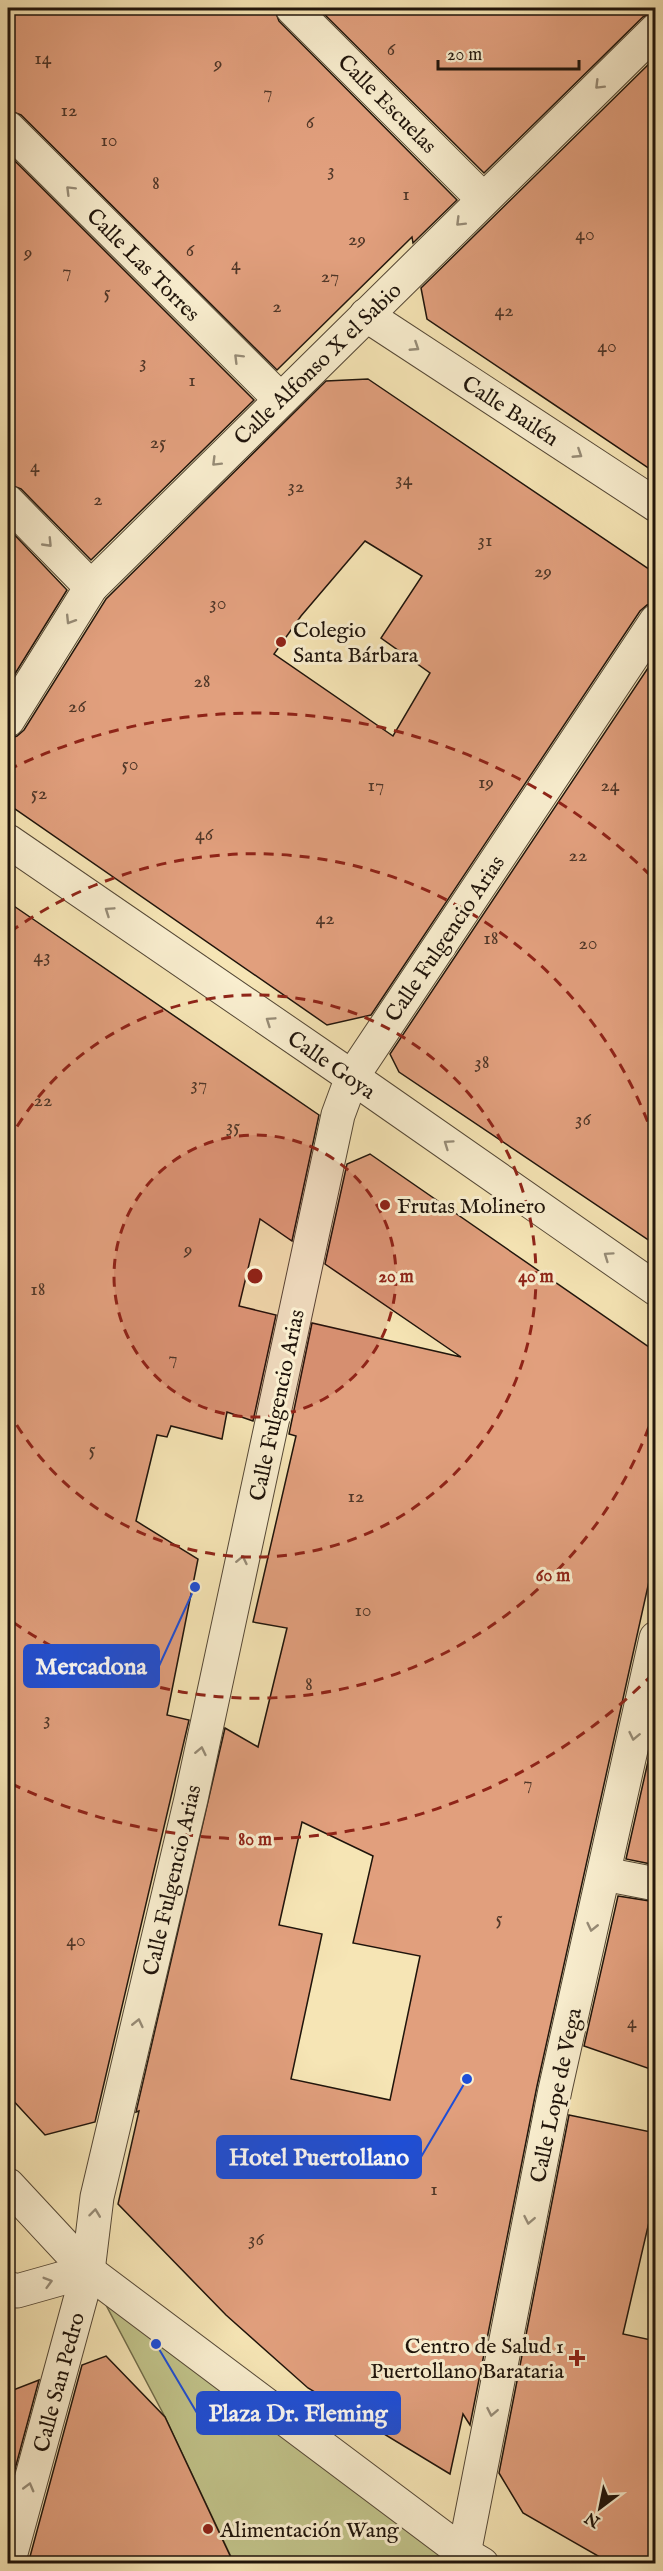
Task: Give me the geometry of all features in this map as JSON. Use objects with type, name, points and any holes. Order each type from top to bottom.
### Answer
[{"type":"street","name":"Calle Escuelas","points":[[292,8],[483,199]]},
{"type":"street","name":"Calle Alfonso X el Sabio","points":[[8,720],[91,587],[656,30]]},
{"type":"street","name":"Calle Las Torres","points":[[8,128],[280,399]]},
{"type":"street","name":"Calle Bailén","points":[[366,315],[656,505]]},
{"type":"street","points":[[8,502],[91,587]]},
{"type":"street","name":"Calle Fulgencio Arias","points":[[88,2271],[97,2197],[191,1799],[338,1115],[351,1077],[656,621]]},
{"type":"street","name":"Calle Goya","points":[[8,841],[656,1289]]},
{"type":"street","name":"Calle Lope de Vega","points":[[469,2560],[555,2090],[656,1638]]},
{"type":"street","points":[[604,1874],[656,1884]]},
{"type":"street","points":[[8,2184],[88,2271],[469,2560]]},
{"type":"street","points":[[8,2288],[17,2291],[88,2271]]},
{"type":"street","name":"Calle San Pedro","points":[[8,2564],[88,2271]]},
{"type":"green space","points":[[88,2271],[462,2563],[234,2563],[165,2417]]},
{"type":"building","points":[[8,8],[274,8],[279,21],[457,200],[413,243],[412,237],[277,370],[21,115],[8,110]]},
{"type":"building","points":[[318,8],[656,8],[656,12],[643,17],[484,173]]},
{"type":"building","points":[[656,57],[656,473],[427,319],[421,288]]},
{"type":"building","points":[[8,154],[254,400],[91,560],[21,489],[8,484]]},
{"type":"building","points":[[368,379],[656,574],[656,603],[647,605],[640,611],[371,1015],[327,1025],[8,804],[8,739],[24,730],[106,599],[326,381]],"holes":[[[365,541],[422,576],[381,638],[430,673],[393,736],[274,654],[301,616]]]},
{"type":"building","points":[[8,528],[67,590],[8,685]]},
{"type":"building","points":[[656,656],[656,1245],[399,1072],[390,1054]]},
{"type":"building","points":[[8,902],[319,1115],[292,1241],[260,1219],[239,1306],[276,1315],[253,1421],[227,1412],[222,1439],[171,1426],[167,1437],[157,1435],[136,1521],[198,1559],[167,1715],[189,1720],[95,2122],[45,2135],[8,2095]]},
{"type":"building","points":[[370,1154],[656,1352],[656,1550],[537,2086],[470,2425],[463,2414],[450,2474],[308,2388],[226,2315],[118,2204],[139,2111],[136,2112],[225,1728],[258,1747],[287,1628],[253,1622],[296,1436],[289,1434],[312,1323],[461,1357],[325,1264],[347,1164]],"holes":[[[302,1822],[373,1856],[353,1943],[420,1956],[390,2100],[291,2079],[322,1934],[279,1925]]]},
{"type":"building","points":[[656,1726],[656,1865],[626,1859]]},
{"type":"building","points":[[618,1896],[656,1902],[656,2071],[584,2046]]},
{"type":"building","name":"Centro de Salud 1 Puertollano Barataria","points":[[569,2115],[656,2133],[656,2192],[623,2334],[656,2341],[656,2564],[612,2564],[523,2513],[499,2473]]},
{"type":"building","points":[[106,2356],[165,2417],[234,2564],[28,2564],[82,2365]]},
{"type":"building","points":[[39,2380],[8,2495],[8,2392]]},
{"type":"place","name":"Colegio Santa Bárbara","points":[[281,642]]},
{"type":"place","name":"Frutas Molinero","points":[[385,1205]]},
{"type":"place","name":"Mercadona","points":[[195,1587]]},
{"type":"place","name":"Hotel Puertollano","points":[[467,2079]]},
{"type":"place","name":"Plaza Dr. Fleming","points":[[156,2344]]},
{"type":"place","name":"Centro de Salud 1 Puertollano Barataria","points":[[577,2358]]},
{"type":"place","name":"Alimentación Wang","points":[[208,2529]]}]
